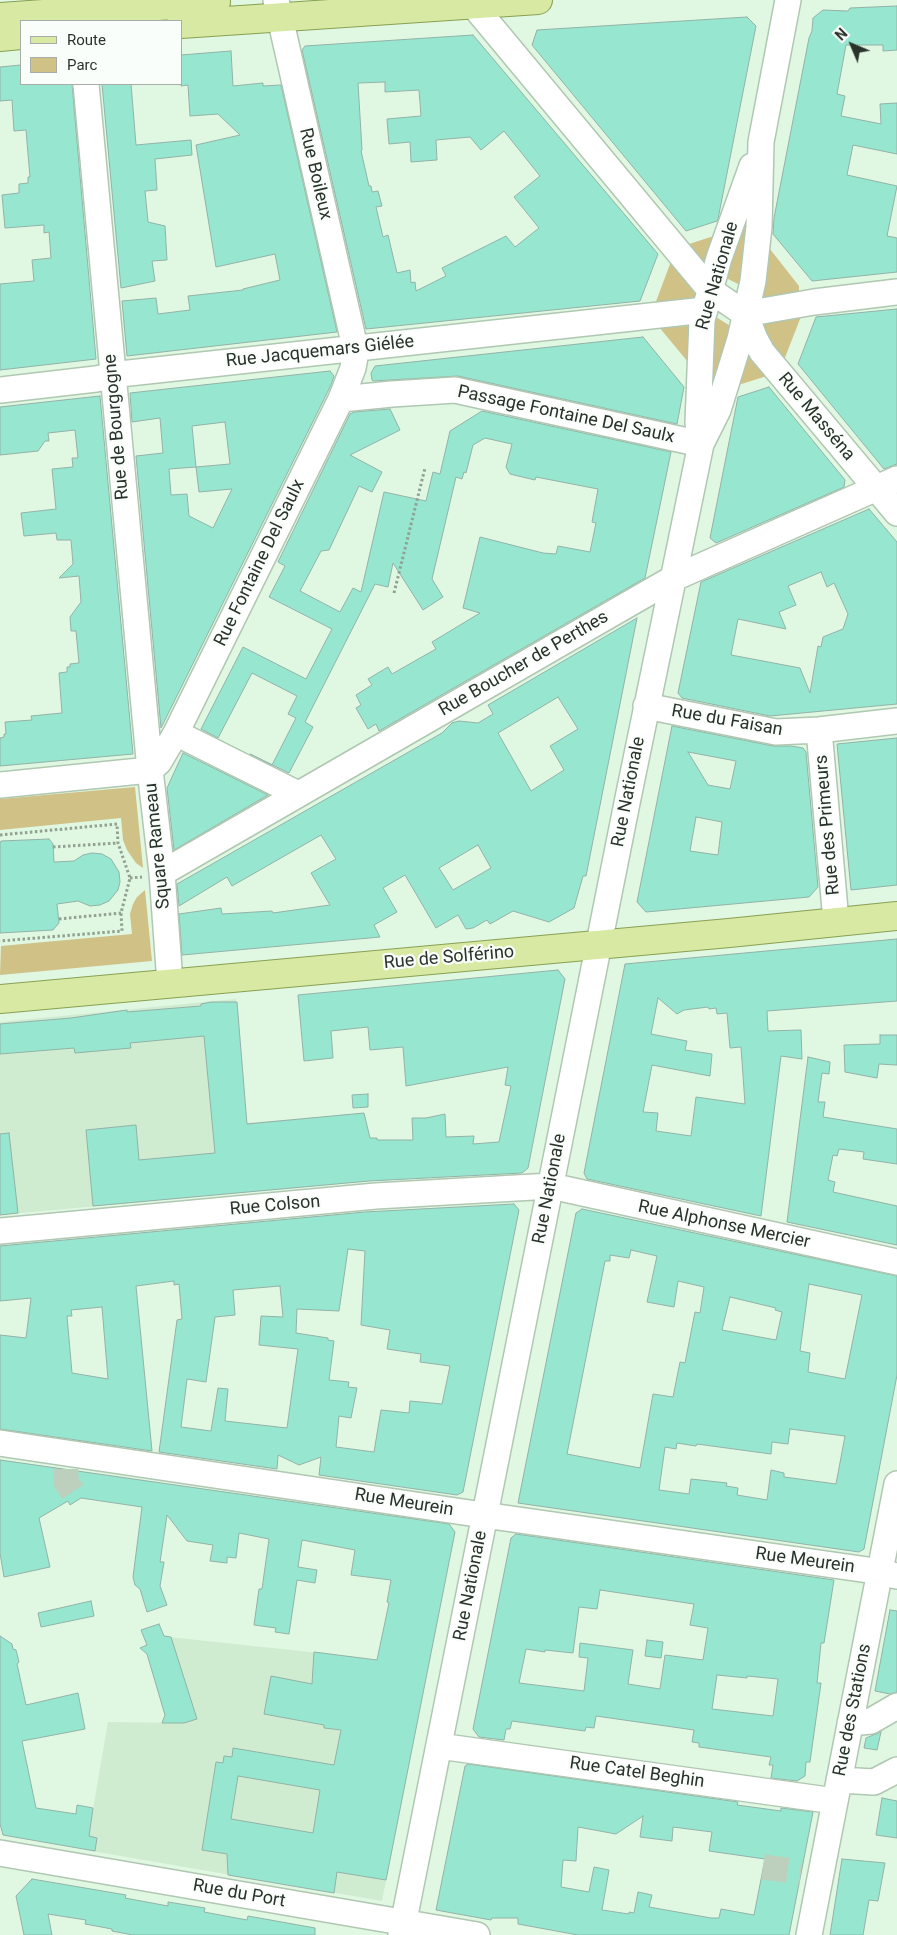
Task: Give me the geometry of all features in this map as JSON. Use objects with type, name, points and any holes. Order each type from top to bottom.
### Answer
[{"type":"main road","points":[[0,17],[80,5],[252,0]]},
{"type":"main road","points":[[182,24],[277,8],[538,0]]},
{"type":"main road","points":[[0,37],[20,35]]},
{"type":"main road","name":"Rue de Solférino","points":[[0,999],[897,916]]},
{"type":"street","name":"Rue Nationale","points":[[402,1929],[700,444],[718,410],[740,338],[755,266],[761,142],[788,0]]},
{"type":"street","points":[[470,2],[672,243],[707,300],[745,314],[814,302],[897,292]]},
{"type":"street","name":"Rue Boileux","points":[[277,8],[354,348]]},
{"type":"street","name":"Rue de Bourgogne","points":[[86,85],[150,770]]},
{"type":"street","name":"Rue Nationale","points":[[700,444],[698,423],[700,339],[707,300],[719,258],[761,142]]},
{"type":"street","name":"Rue Jacquemars Giélée","points":[[0,390],[354,348],[641,317],[707,300]]},
{"type":"street","name":"Rue Masséna","points":[[745,314],[762,352],[887,484],[897,513]]},
{"type":"street","name":"Rue Fontaine Del Saulx","points":[[150,770],[159,762],[176,733],[341,399],[353,368],[354,348]]},
{"type":"street","name":"Passage Fontaine Del Saulx","points":[[341,399],[455,390],[700,444]]},
{"type":"street","name":"Rue Boucher de Perthes","points":[[162,873],[672,579],[887,484]]},
{"type":"street","name":"Rue du Faisan","points":[[646,706],[764,730],[788,732],[897,721]]},
{"type":"street","name":"Rue des Primeurs","points":[[819,730],[836,921]]},
{"type":"street","points":[[176,733],[298,794]]},
{"type":"street","name":"Square Rameau","points":[[0,784],[150,770],[162,873],[170,983]]},
{"type":"street","name":"Rue Colson","points":[[0,1231],[376,1196],[551,1186]]},
{"type":"street","name":"Rue Alphonse Mercier","points":[[551,1186],[897,1262]]},
{"type":"street","name":"Rue Meurein","points":[[0,1443],[67,1461],[486,1515],[888,1574]]},
{"type":"street","name":"Rue des Stations","points":[[809,1935],[811,1873],[837,1790],[850,1723],[888,1574],[897,1484]]},
{"type":"street","points":[[850,1723],[871,1721],[897,1706]]},
{"type":"street","name":"Rue Catel Beghin","points":[[439,1746],[837,1790],[874,1782],[897,1770]]},
{"type":"street","name":"Rue du Port","points":[[0,1853],[402,1929],[477,1935]]},
{"type":"path","points":[[394,593],[425,468]]},
{"type":"path","points":[[0,835],[117,824],[118,843],[130,878],[121,913],[122,931],[0,941]]},
{"type":"path","points":[[53,847],[118,843]]},
{"type":"path","points":[[59,919],[121,913]]},
{"type":"shaded area","points":[[236,999],[247,1123],[364,1113],[371,1143],[369,1181],[0,1215],[0,1022]]},
{"type":"shaded area","points":[[169,1637],[338,1655],[324,1728],[413,1740],[382,1901],[86,1850],[108,1722],[184,1723],[158,1641]]},
{"type":"green space","points":[[737,227],[753,230],[742,286],[724,277]]},
{"type":"green space","points":[[720,234],[709,269],[686,245]]},
{"type":"green space","points":[[766,244],[799,286],[799,294],[761,299]]},
{"type":"green space","points":[[673,256],[697,293],[692,302],[654,307]]},
{"type":"green space","points":[[802,314],[784,360],[765,335],[763,327],[766,322]]},
{"type":"green space","points":[[716,317],[735,329],[736,335],[705,402],[706,323]]},
{"type":"green space","points":[[688,326],[693,328],[693,368],[659,327]]},
{"type":"green space","points":[[746,355],[750,356],[767,376],[735,386]]},
{"type":"green space","points":[[135,787],[143,868],[136,863],[127,850],[123,840],[121,818],[0,830],[0,799]]},
{"type":"green space","points":[[145,890],[152,961],[0,975],[1,946],[132,934],[130,914],[137,897]]},
{"type":"building","points":[[897,6],[897,50],[883,51],[883,45],[846,45],[837,94],[845,96],[841,116],[881,124],[880,104],[897,103],[897,154],[853,145],[847,175],[897,186],[887,236],[897,238],[897,272],[812,281],[773,234],[774,218],[809,38],[812,31],[813,18],[823,10],[848,11],[850,8]]},
{"type":"building","points":[[747,17],[756,26],[718,219],[717,221],[686,231],[532,45],[537,30]]},
{"type":"building","points":[[473,35],[658,254],[640,301],[366,329],[302,50],[305,46]],"holes":[[[385,82],[385,92],[419,90],[421,116],[387,119],[389,144],[410,142],[411,162],[437,160],[436,140],[470,137],[481,150],[504,131],[540,176],[514,197],[539,228],[515,247],[506,236],[442,268],[446,276],[416,291],[415,282],[411,283],[410,270],[397,273],[388,235],[383,237],[376,207],[382,206],[378,191],[372,192],[371,186],[369,186],[361,151],[358,83]]]},
{"type":"building","points":[[231,51],[233,86],[263,83],[263,86],[281,85],[337,332],[127,356],[122,301],[156,298],[158,314],[190,310],[188,296],[243,290],[280,280],[275,254],[216,267],[196,145],[240,135],[218,114],[190,116],[188,85],[181,86],[182,55]]},
{"type":"building","points":[[20,65],[20,85],[72,85],[96,359],[0,370],[0,284],[34,281],[32,260],[51,258],[49,232],[44,233],[44,225],[5,228],[2,195],[19,193],[19,184],[28,183],[28,177],[30,177],[26,130],[14,131],[12,100],[0,101],[0,67]]},
{"type":"building","points":[[102,85],[131,85],[136,145],[191,140],[192,155],[155,159],[157,190],[145,191],[148,222],[165,226],[167,260],[152,261],[155,281],[121,288]]},
{"type":"building","points":[[897,309],[897,464],[884,469],[798,364],[816,317]]},
{"type":"building","points":[[643,337],[684,387],[677,424],[458,376],[372,380],[371,373],[375,366]]},
{"type":"building","points":[[330,371],[334,376],[161,728],[136,456],[163,453],[160,418],[132,422],[130,393]],"holes":[[[225,422],[230,464],[196,467],[192,426]],[[196,467],[199,492],[232,489],[213,528],[189,516],[187,494],[171,495],[169,469]]]},
{"type":"building","points":[[769,387],[845,480],[844,487],[716,543],[710,538],[738,397]]},
{"type":"building","points":[[100,396],[133,754],[0,766],[0,738],[6,734],[5,722],[32,720],[31,716],[62,713],[59,673],[67,672],[67,667],[70,667],[70,664],[79,663],[76,631],[71,631],[70,617],[81,602],[79,576],[59,578],[73,564],[71,540],[57,540],[56,533],[24,536],[21,513],[56,509],[52,469],[73,467],[72,458],[78,458],[75,430],[48,433],[49,441],[45,441],[38,451],[0,455],[0,407]]},
{"type":"building","points":[[390,409],[400,430],[350,455],[382,472],[372,492],[359,486],[329,550],[321,551],[300,591],[340,612],[353,588],[361,592],[384,492],[426,501],[433,472],[440,474],[450,431],[482,411],[671,452],[645,578],[379,731],[376,724],[368,729],[356,708],[361,705],[356,695],[372,685],[368,679],[388,667],[392,674],[436,649],[432,642],[480,613],[463,608],[480,537],[543,553],[556,554],[558,546],[590,552],[596,523],[592,522],[598,489],[536,477],[535,480],[510,474],[506,467],[512,444],[485,438],[473,445],[466,473],[464,472],[462,479],[456,477],[432,579],[443,597],[423,610],[393,563],[388,587],[375,584],[305,722],[313,727],[289,773],[272,765],[296,718],[288,714],[297,696],[252,673],[218,738],[201,729],[243,647],[306,679],[332,629],[269,597],[285,566],[278,562],[350,414]]},
{"type":"building","points":[[869,509],[897,542],[897,704],[770,716],[682,698],[678,693],[701,582]],"holes":[[[821,572],[827,587],[834,583],[848,614],[843,629],[823,637],[821,647],[818,646],[810,693],[800,668],[731,655],[738,619],[786,629],[779,612],[796,605],[788,586]]]},
{"type":"building","points":[[637,618],[586,876],[583,876],[574,908],[549,922],[513,911],[490,924],[487,920],[473,928],[466,929],[458,915],[436,928],[405,875],[383,888],[397,912],[374,925],[380,937],[182,955],[179,914],[221,908],[222,914],[272,911],[273,913],[330,905],[311,873],[336,859],[321,835],[232,886],[227,877],[179,906],[177,884],[442,733],[452,723],[459,721],[478,723],[493,714],[488,705]],"holes":[[[558,697],[578,729],[550,746],[564,770],[531,791],[498,733]],[[478,845],[491,868],[453,890],[439,868]]]},
{"type":"building","points":[[672,726],[773,746],[803,748],[806,752],[818,887],[809,897],[646,912],[637,902]],"holes":[[[688,752],[736,761],[730,789],[708,785]],[[696,817],[722,822],[718,855],[690,851]]]},
{"type":"building","points":[[897,738],[897,885],[851,890],[837,744]]},
{"type":"building","points":[[183,753],[268,795],[174,850],[167,788]]},
{"type":"building","points":[[49,839],[53,844],[54,862],[74,861],[83,855],[92,853],[102,854],[111,859],[119,872],[120,882],[118,890],[109,901],[100,905],[90,906],[78,901],[57,904],[59,923],[53,930],[0,933],[1,841]]},
{"type":"building","points":[[897,939],[897,1001],[767,1011],[768,1031],[801,1030],[802,1059],[781,1056],[761,1216],[587,1179],[584,1173],[625,964]],"holes":[[[658,998],[677,1014],[684,1010],[708,1007],[709,1009],[716,1008],[717,1014],[727,1013],[730,1048],[741,1047],[745,1104],[696,1097],[691,1136],[656,1131],[658,1113],[643,1112],[652,1065],[710,1076],[712,1054],[685,1050],[687,1041],[651,1034]]]},
{"type":"building","points":[[558,970],[565,979],[528,1168],[522,1173],[369,1181],[93,1206],[86,1130],[136,1125],[139,1160],[215,1153],[204,1036],[130,1043],[131,1048],[75,1053],[74,1048],[0,1054],[0,1024],[71,1018],[127,1010],[127,1012],[201,1006],[201,1004],[211,1002],[237,1002],[247,1124],[364,1113],[370,1138],[377,1138],[377,1140],[413,1140],[412,1118],[426,1118],[445,1114],[446,1137],[474,1136],[473,1144],[499,1142],[511,1086],[505,1085],[508,1067],[406,1086],[403,1047],[370,1050],[368,1027],[331,1031],[333,1058],[304,1061],[298,995]]},
{"type":"building","points":[[880,1035],[897,1035],[897,1065],[879,1064],[877,1078],[845,1072],[844,1045],[880,1044]]},
{"type":"building","points":[[808,1057],[830,1062],[829,1074],[822,1073],[818,1102],[825,1102],[823,1117],[897,1129],[897,1164],[863,1159],[864,1152],[839,1149],[837,1156],[833,1155],[828,1180],[835,1182],[833,1192],[897,1206],[897,1245],[787,1222]]},
{"type":"building","points":[[368,1094],[368,1107],[353,1108],[352,1095]]},
{"type":"building","points":[[9,1133],[18,1213],[0,1215],[0,1134]]},
{"type":"building","points":[[514,1204],[519,1210],[463,1492],[457,1495],[319,1475],[321,1457],[299,1465],[278,1455],[277,1469],[159,1452],[177,1320],[182,1319],[179,1284],[174,1285],[174,1281],[136,1286],[152,1451],[0,1429],[0,1335],[26,1338],[31,1298],[0,1301],[0,1246],[365,1212]],"holes":[[[348,1249],[365,1251],[361,1325],[390,1330],[387,1349],[421,1354],[420,1362],[450,1366],[442,1404],[410,1401],[409,1413],[381,1410],[374,1452],[336,1447],[339,1416],[351,1418],[357,1388],[348,1387],[349,1382],[329,1380],[334,1341],[328,1340],[328,1338],[296,1333],[297,1309],[339,1311]],[[280,1286],[283,1317],[261,1316],[259,1345],[298,1349],[287,1428],[225,1421],[228,1389],[218,1388],[211,1431],[181,1427],[187,1379],[206,1382],[215,1317],[235,1315],[233,1290]],[[102,1307],[108,1379],[72,1373],[67,1316],[72,1316],[71,1310]]]},
{"type":"building","points":[[582,1209],[897,1276],[897,1375],[864,1549],[859,1552],[518,1503],[576,1213]],"holes":[[[631,1250],[657,1256],[647,1302],[674,1307],[678,1281],[704,1287],[700,1313],[695,1312],[685,1363],[680,1362],[673,1397],[653,1394],[640,1468],[567,1454],[605,1261],[610,1261],[610,1255],[629,1258]],[[809,1284],[862,1295],[845,1379],[808,1372],[810,1353],[800,1351]],[[730,1297],[776,1308],[775,1310],[782,1312],[776,1340],[722,1330]],[[790,1429],[845,1436],[836,1484],[784,1477],[784,1473],[771,1470],[767,1500],[737,1495],[738,1488],[726,1486],[727,1483],[691,1479],[689,1494],[659,1490],[665,1447],[676,1449],[677,1443],[696,1446],[697,1444],[771,1454],[772,1442],[788,1444]]]},
{"type":"building","points":[[0,1460],[449,1524],[455,1532],[386,1880],[337,1872],[334,1893],[228,1875],[227,1854],[202,1850],[216,1762],[223,1763],[224,1756],[232,1757],[233,1748],[334,1765],[341,1730],[324,1728],[324,1725],[264,1714],[271,1676],[312,1684],[314,1652],[377,1660],[389,1603],[387,1602],[391,1580],[351,1575],[355,1550],[302,1540],[298,1567],[317,1570],[315,1583],[297,1580],[289,1634],[275,1632],[276,1628],[254,1625],[259,1589],[262,1589],[269,1539],[239,1533],[236,1558],[227,1557],[227,1563],[210,1561],[213,1545],[187,1541],[167,1515],[160,1562],[164,1562],[160,1586],[167,1605],[147,1612],[140,1589],[135,1585],[133,1577],[142,1507],[81,1498],[70,1505],[68,1501],[39,1518],[50,1567],[4,1577],[0,1553]],"holes":[[[238,1776],[320,1790],[313,1833],[231,1819]]]},
{"type":"building","points":[[516,1534],[834,1580],[824,1643],[821,1643],[817,1683],[821,1683],[810,1762],[806,1762],[805,1776],[797,1781],[771,1778],[773,1765],[769,1765],[771,1757],[699,1747],[699,1743],[692,1742],[694,1730],[596,1716],[594,1728],[586,1727],[585,1731],[512,1721],[510,1729],[506,1729],[504,1740],[479,1737],[473,1729],[511,1538]],"holes":[[[600,1590],[694,1604],[690,1625],[708,1628],[703,1660],[665,1655],[660,1689],[628,1684],[633,1650],[580,1643],[579,1657],[588,1658],[584,1691],[519,1683],[526,1649],[573,1653],[579,1607],[597,1609]],[[717,1675],[778,1679],[773,1716],[712,1709]]]},
{"type":"building","points":[[91,1601],[94,1616],[41,1627],[38,1613]]},
{"type":"building","points":[[890,1610],[897,1611],[897,1692],[890,1694],[875,1691]]},
{"type":"building","points":[[159,1624],[164,1636],[171,1637],[197,1719],[184,1723],[162,1723],[165,1715],[147,1654],[140,1648],[147,1645],[141,1630]]},
{"type":"building","points":[[0,1636],[12,1644],[13,1649],[16,1650],[19,1662],[17,1664],[26,1705],[78,1693],[85,1729],[22,1741],[36,1808],[76,1814],[77,1805],[93,1808],[89,1836],[97,1838],[95,1851],[3,1835],[0,1824]]},
{"type":"building","points":[[647,1640],[663,1642],[661,1658],[645,1656]]},
{"type":"building","points":[[881,1732],[877,1750],[864,1748],[866,1738]]},
{"type":"building","points":[[468,1764],[738,1802],[737,1805],[781,1811],[781,1808],[813,1812],[789,1935],[578,1935],[518,1924],[518,1918],[492,1918],[491,1920],[436,1910],[465,1766]],"holes":[[[643,1816],[640,1837],[672,1841],[673,1827],[712,1832],[709,1851],[765,1859],[754,1915],[721,1909],[719,1918],[711,1918],[649,1907],[652,1895],[638,1892],[634,1913],[602,1910],[609,1870],[594,1867],[589,1892],[561,1887],[563,1860],[576,1861],[578,1827],[616,1834]]]},
{"type":"building","points":[[882,1798],[897,1801],[897,1838],[876,1835]]},
{"type":"building","points":[[842,1859],[885,1863],[878,1901],[869,1900],[863,1935],[830,1935]]},
{"type":"building","points":[[32,1879],[126,1895],[125,1898],[168,1906],[168,1902],[205,1908],[204,1912],[247,1920],[248,1916],[315,1928],[315,1935],[133,1935],[85,1924],[86,1920],[48,1914],[52,1935],[24,1935],[16,1896]]},
{"type":"tunnel","points":[[66,1469],[66,1482],[78,1500]]},
{"type":"tunnel","points":[[763,1867],[801,1872]]}]
